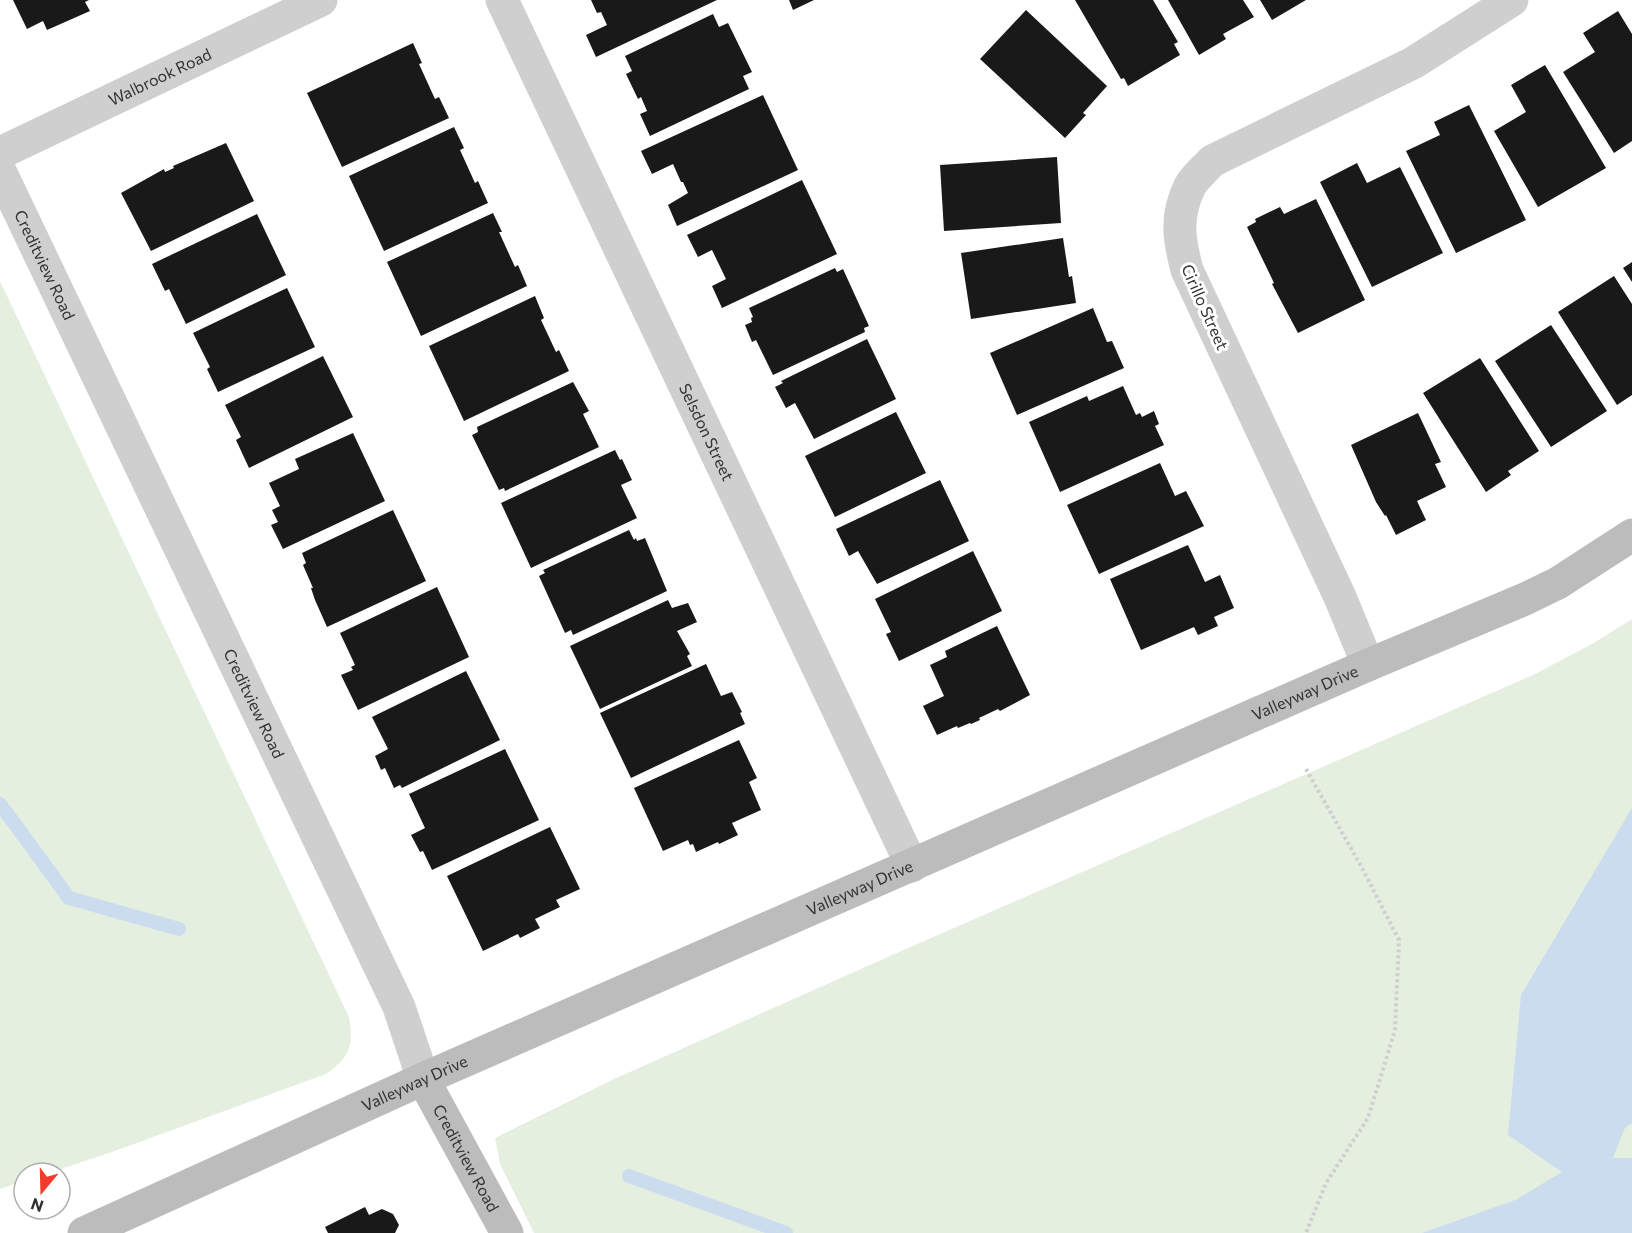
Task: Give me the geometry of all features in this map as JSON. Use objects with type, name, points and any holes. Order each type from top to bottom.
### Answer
[{"type":"street","name":"Walbrook Road","points":[[0,153],[321,0]]},
{"type":"street","name":"Selsdon Street","points":[[502,0],[912,866]]},
{"type":"street","name":"Cirillo Street","points":[[1368,665],[1340,597],[1187,270],[1179,242],[1180,212],[1190,185],[1212,161],[1413,63],[1512,0]]},
{"type":"street","name":"Creditview Road","points":[[0,171],[399,1007],[423,1079],[507,1233]]},
{"type":"street","name":"Valleyway Drive","points":[[84,1233],[423,1079],[1541,591],[1558,583],[1632,536]]},
{"type":"path","points":[[1306,769],[1361,866],[1399,940],[1395,1030],[1368,1118],[1326,1183],[1306,1233]]},
{"type":"green space","points":[[0,281],[349,1017],[351,1036],[345,1056],[326,1074],[72,1165],[72,1161],[12,1161],[12,1185],[0,1189]]},
{"type":"green space","points":[[1632,619],[1632,1233],[534,1233],[500,1164],[495,1138],[612,1080],[1533,675],[1592,644]]},
{"type":"water","points":[[1632,808],[1632,1123],[1625,1128],[1613,1158],[1632,1158],[1632,1233],[1422,1233],[1515,1200],[1562,1172],[1508,1135],[1521,995]]},
{"type":"building","points":[[13,0],[89,0],[85,2],[90,11],[47,30],[43,21],[27,29]]},
{"type":"building","points":[[591,0],[717,0],[596,57],[586,35],[607,25],[601,12],[597,13]]},
{"type":"building","points":[[789,0],[814,0],[793,10]]},
{"type":"building","points":[[1075,0],[1153,0],[1178,42],[1174,44],[1180,55],[1128,86],[1124,78],[1121,79]]},
{"type":"building","points":[[1168,0],[1243,0],[1254,17],[1223,34],[1226,39],[1199,55]]},
{"type":"building","points":[[1260,0],[1306,0],[1272,20]]},
{"type":"building","points":[[1026,10],[1107,86],[1083,113],[1086,115],[1065,138],[980,59]]},
{"type":"building","points":[[1618,11],[1632,34],[1632,141],[1614,153],[1563,72],[1595,52],[1583,33]]},
{"type":"building","points":[[713,14],[719,27],[728,23],[752,72],[743,76],[749,89],[650,136],[640,114],[647,111],[641,97],[638,99],[626,74],[632,71],[625,56]]},
{"type":"building","points":[[413,43],[422,63],[419,64],[435,99],[439,97],[449,118],[342,167],[307,93]]},
{"type":"building","points":[[1545,65],[1606,168],[1538,207],[1494,131],[1526,112],[1511,85]]},
{"type":"building","points":[[763,95],[798,170],[677,226],[668,205],[688,193],[683,182],[673,164],[652,174],[641,151]]},
{"type":"building","points":[[1469,105],[1526,220],[1456,253],[1406,151],[1440,135],[1434,122]]},
{"type":"building","points":[[454,127],[464,148],[460,150],[475,183],[478,181],[488,203],[384,251],[349,176]]},
{"type":"building","points":[[226,143],[254,201],[151,251],[121,193],[164,169],[165,172],[174,168],[173,166]]},
{"type":"building","points":[[1057,157],[1061,223],[944,231],[940,165]]},
{"type":"building","points":[[1357,163],[1367,183],[1400,167],[1443,253],[1372,287],[1320,182]]},
{"type":"building","points":[[802,180],[837,254],[722,308],[712,286],[726,279],[712,250],[698,257],[687,235]]},
{"type":"building","points":[[1316,199],[1365,300],[1298,333],[1272,284],[1274,283],[1247,227],[1256,222],[1255,219],[1280,207],[1284,214]]},
{"type":"building","points":[[493,213],[515,267],[518,265],[527,286],[421,336],[387,262]]},
{"type":"building","points":[[257,214],[286,275],[186,324],[169,289],[165,291],[152,264]]},
{"type":"building","points":[[1063,238],[1076,303],[971,319],[961,253]]},
{"type":"building","points":[[1632,262],[1632,282],[1623,268]]},
{"type":"building","points":[[835,268],[837,272],[843,269],[869,326],[864,328],[865,332],[773,375],[756,340],[752,342],[745,325],[752,322],[753,317],[749,308]]},
{"type":"building","points":[[1614,276],[1632,304],[1632,395],[1617,405],[1558,312]]},
{"type":"building","points":[[287,288],[315,347],[218,392],[207,369],[210,367],[193,333]]},
{"type":"building","points":[[535,296],[544,318],[541,320],[556,352],[559,350],[569,371],[464,421],[429,346]]},
{"type":"building","points":[[1093,308],[1107,342],[1112,341],[1124,368],[1017,415],[990,353]]},
{"type":"building","points":[[1551,325],[1607,411],[1551,447],[1495,361]]},
{"type":"building","points":[[867,339],[896,399],[814,439],[795,403],[786,408],[775,387],[783,383],[781,381]]},
{"type":"building","points":[[323,356],[353,417],[249,468],[236,440],[241,437],[225,405]]},
{"type":"building","points":[[1480,358],[1539,451],[1508,471],[1511,475],[1486,492],[1423,393]]},
{"type":"building","points":[[573,382],[589,411],[583,414],[599,447],[505,491],[504,488],[499,490],[472,435],[478,432],[477,427]]},
{"type":"building","points":[[1123,386],[1136,415],[1140,413],[1142,417],[1154,411],[1159,424],[1155,426],[1164,445],[1060,492],[1029,422],[1087,396],[1089,401]]},
{"type":"building","points":[[896,412],[926,473],[835,517],[805,456]]},
{"type":"building","points":[[1418,413],[1441,462],[1435,464],[1446,487],[1417,501],[1426,520],[1396,535],[1386,515],[1376,502],[1351,445]]},
{"type":"building","points":[[353,433],[385,501],[283,549],[271,525],[278,522],[272,510],[280,506],[269,483],[299,469],[295,459]]},
{"type":"building","points":[[615,450],[632,480],[621,485],[637,518],[531,568],[501,503]]},
{"type":"building","points":[[1160,463],[1175,496],[1186,491],[1204,526],[1099,574],[1067,505]]},
{"type":"building","points":[[940,480],[969,541],[877,584],[858,551],[849,556],[836,529]]},
{"type":"building","points":[[393,510],[426,581],[327,627],[303,565],[306,563],[302,553]]},
{"type":"building","points":[[629,530],[634,540],[645,538],[667,591],[573,635],[571,630],[565,633],[539,576],[545,573],[543,570]]},
{"type":"building","points":[[1188,545],[1205,582],[1220,575],[1234,608],[1214,617],[1218,626],[1198,635],[1194,627],[1141,650],[1110,579]]},
{"type":"building","points":[[973,551],[1002,611],[899,661],[886,634],[891,632],[875,599]]},
{"type":"building","points":[[437,587],[469,657],[358,710],[341,675],[353,670],[351,667],[355,665],[340,633]]},
{"type":"building","points":[[668,600],[672,608],[688,603],[697,622],[677,631],[690,654],[687,656],[692,666],[600,709],[570,646]]},
{"type":"building","points":[[997,626],[1030,695],[1000,711],[998,709],[979,718],[980,720],[971,724],[958,728],[957,726],[937,735],[923,706],[944,696],[930,665],[947,657],[945,651]]},
{"type":"building","points":[[706,664],[721,696],[732,692],[745,724],[631,778],[600,713]]},
{"type":"building","points":[[466,671],[500,740],[402,788],[400,785],[394,788],[385,768],[381,770],[375,756],[388,749],[372,717]]},
{"type":"building","points":[[739,740],[757,778],[749,782],[761,810],[732,823],[738,835],[719,844],[718,842],[696,852],[693,844],[690,845],[688,840],[663,851],[634,788]]},
{"type":"building","points":[[505,749],[539,820],[432,870],[423,851],[420,852],[411,835],[425,828],[409,794]]},
{"type":"building","points":[[550,827],[580,889],[556,900],[560,907],[535,919],[540,928],[520,938],[518,934],[483,951],[447,876]]},
{"type":"building","points":[[365,1207],[369,1215],[382,1209],[393,1214],[399,1225],[395,1233],[328,1233],[325,1227]]},
{"type":"waterway","points":[[0,804],[69,898],[179,929]]},
{"type":"waterway","points":[[629,1176],[786,1233]]}]
